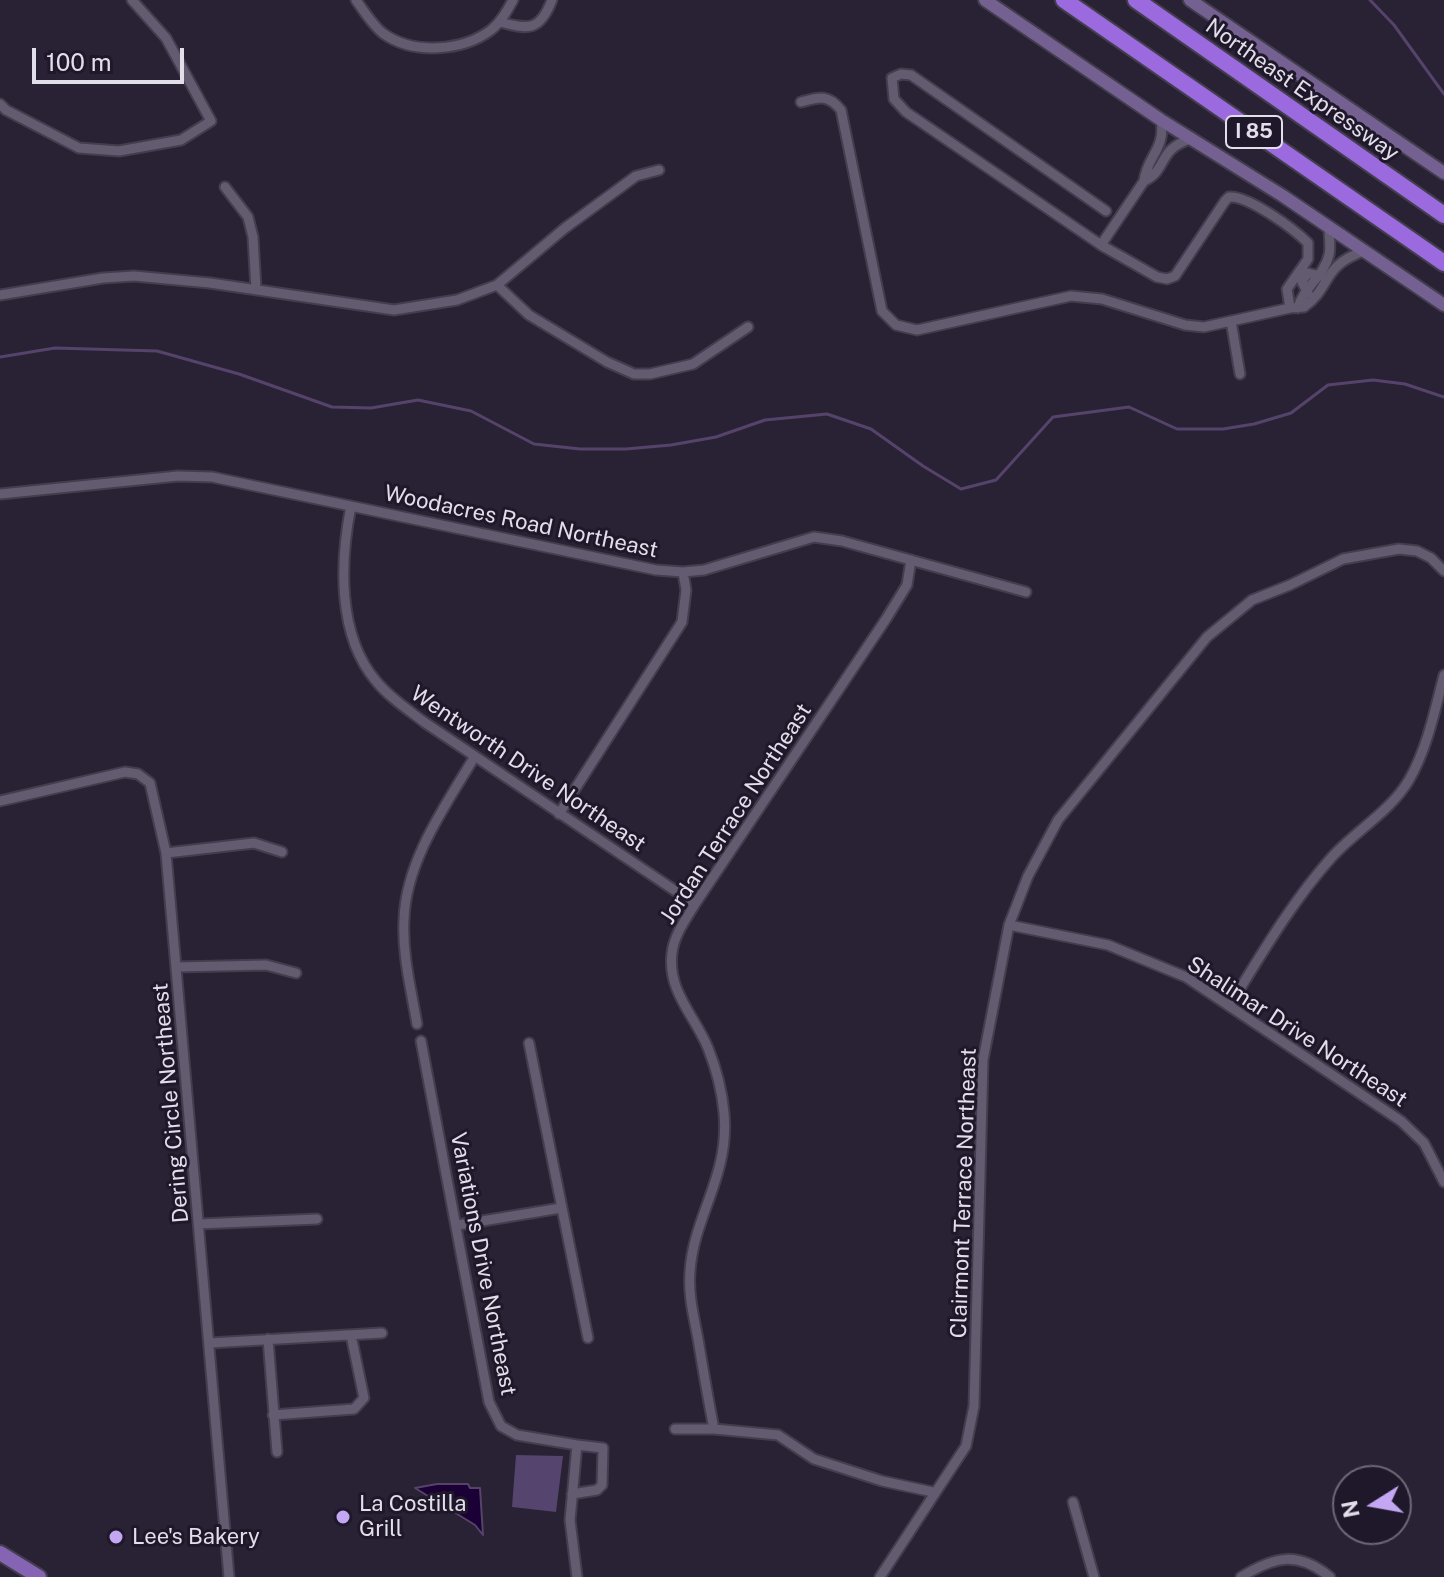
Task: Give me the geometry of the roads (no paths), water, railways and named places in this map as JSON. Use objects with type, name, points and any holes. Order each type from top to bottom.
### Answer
[{"type":"highway","name":"I 85","points":[[1064,0],[1444,263]]},
{"type":"highway","name":"Northeast Expressway","points":[[1136,0],[1444,215]]},
{"type":"main road","points":[[985,0],[1161,120],[1444,305]]},
{"type":"main road","points":[[1190,0],[1444,173]]},
{"type":"main road","points":[[0,1553],[39,1577]]},
{"type":"street","points":[[2,110],[79,148],[119,151],[181,140],[211,121],[166,38],[132,0]]},
{"type":"street","points":[[356,0],[383,33],[424,48],[464,43],[480,36],[500,22],[513,0]]},
{"type":"street","points":[[500,22],[528,28],[538,24],[552,0]]},
{"type":"street","points":[[1106,211],[911,75],[901,74],[892,78],[894,99],[906,112],[1101,245],[1157,277],[1167,279],[1175,276],[1225,201],[1229,197],[1241,197],[1297,232],[1308,243],[1308,259],[1287,289],[1294,308]]},
{"type":"street","points":[[801,102],[821,97],[833,100],[841,110],[882,311],[896,325],[917,330],[1071,296],[1102,299],[1185,325],[1204,327],[1304,307],[1322,277],[1342,260],[1364,251]]},
{"type":"street","points":[[1158,159],[1163,134],[1161,120]]},
{"type":"street","points":[[1101,245],[1144,181],[1145,172],[1174,145],[1191,139]]},
{"type":"street","points":[[0,295],[134,276],[256,289],[394,310],[457,300],[497,285],[565,228],[636,176],[659,170]]},
{"type":"street","points":[[225,187],[248,217],[253,237],[256,289]]},
{"type":"street","points":[[1322,277],[1330,252],[1329,228]]},
{"type":"street","points":[[497,285],[529,315],[607,362],[634,374],[650,374],[693,364],[748,327]]},
{"type":"street","points":[[1231,321],[1240,374]]},
{"type":"street","name":"Woodacres Road Northeast","points":[[0,494],[178,476],[212,477],[610,561],[683,572],[736,561],[783,544],[814,537],[842,541],[1026,592]]},
{"type":"street","name":"Wentworth Drive Northeast","points":[[351,506],[343,560],[345,590],[353,636],[374,679],[392,698],[695,904]]},
{"type":"street","name":"Clairmont Terrace Northeast","points":[[880,1577],[966,1446],[974,1406],[983,1060],[1009,925],[1028,876],[1058,820],[1207,637],[1252,600],[1343,559],[1399,549],[1417,551],[1431,558],[1444,571]]},
{"type":"street","name":"Jordan Terrace Northeast","points":[[714,1429],[691,1301],[690,1272],[693,1252],[721,1169],[724,1114],[707,1046],[682,1002],[672,974],[672,951],[679,931],[695,904],[907,585],[911,560]]},
{"type":"street","points":[[559,814],[682,622],[686,590],[683,572]]},
{"type":"street","points":[[1230,1005],[1284,919],[1332,857],[1393,802],[1409,780],[1422,751],[1444,675]]},
{"type":"street","points":[[417,1024],[404,949],[404,916],[411,877],[429,834],[475,756]]},
{"type":"street","name":"Dering Circle Northeast","points":[[0,801],[125,772],[138,774],[150,783],[166,853],[229,1577]]},
{"type":"street","points":[[166,853],[254,843],[282,852]]},
{"type":"street","name":"Shalimar Drive Northeast","points":[[1009,925],[1108,945],[1186,977],[1401,1121],[1424,1143],[1444,1182]]},
{"type":"street","points":[[177,967],[266,965],[296,973]]},
{"type":"street","name":"Variations Drive Northeast","points":[[421,1041],[489,1402],[501,1426],[517,1435],[577,1445]]},
{"type":"street","points":[[529,1043],[588,1338]]},
{"type":"street","points":[[458,1225],[561,1208]]},
{"type":"street","points":[[199,1224],[317,1219]]},
{"type":"street","points":[[210,1343],[382,1333]]},
{"type":"street","points":[[273,1415],[354,1409],[364,1398],[351,1335]]},
{"type":"street","points":[[268,1339],[277,1452]]},
{"type":"street","points":[[675,1429],[778,1435],[814,1459],[882,1481],[933,1492]]},
{"type":"street","points":[[572,1494],[597,1490],[602,1485],[603,1448],[577,1445],[572,1494],[570,1520],[577,1577]]},
{"type":"street","points":[[1073,1502],[1094,1577]]},
{"type":"street","points":[[1241,1577],[1272,1561],[1304,1560],[1330,1577]]},
{"type":"waterway","points":[[1370,0],[1394,25],[1444,94]]},
{"type":"waterway","points":[[0,357],[55,348],[157,351],[239,374],[332,407],[371,408],[418,400],[471,411],[534,444],[580,449],[671,445],[716,437],[765,420],[827,414],[871,429],[961,489],[996,480],[1053,417],[1129,407],[1177,429],[1223,429],[1291,413],[1328,385],[1373,380],[1405,384],[1444,397]]},
{"type":"place","name":"La Costilla Grill","points":[[343,1517]]},
{"type":"place","name":"Lee's Bakery","points":[[116,1537]]}]
